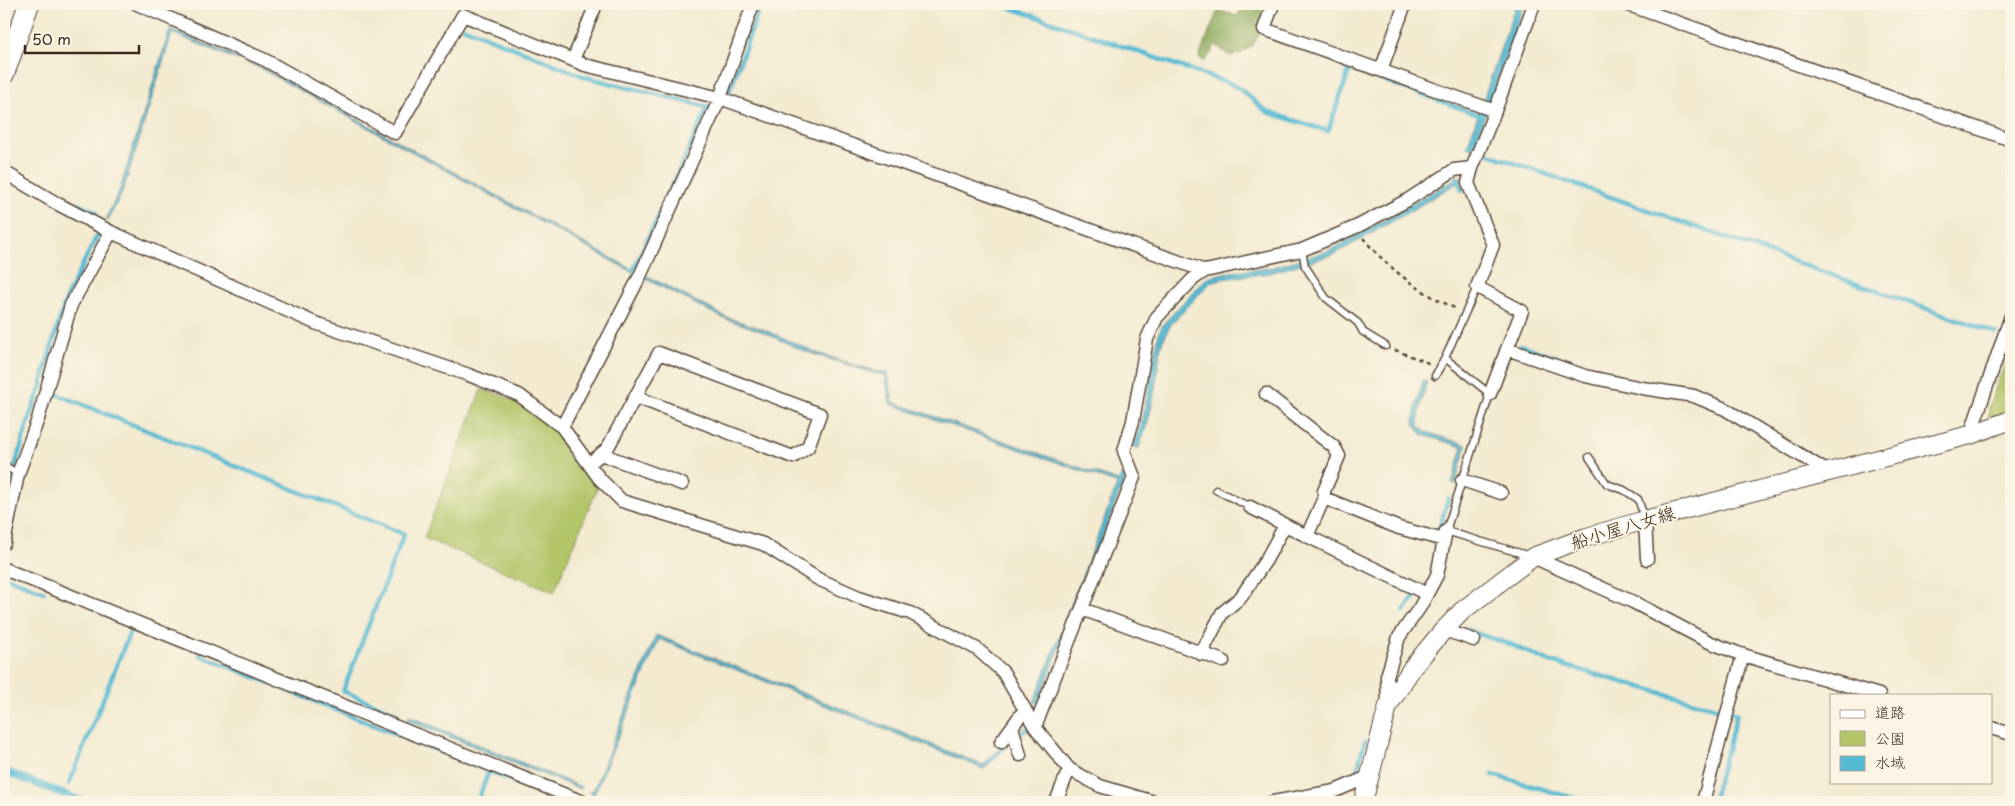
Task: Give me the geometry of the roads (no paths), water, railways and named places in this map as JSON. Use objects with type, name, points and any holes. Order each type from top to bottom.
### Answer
[{"type":"main road","points":[[4,74],[30,4]]},
{"type":"main road","name":"船小屋八女線","points":[[1363,802],[1388,706],[1412,668],[1462,611],[1533,558],[1587,537],[1645,520],[1970,435],[2011,420]]},
{"type":"street","points":[[137,4],[265,60],[395,133],[464,9],[584,65],[720,98],[1205,271]]},
{"type":"street","points":[[562,427],[640,276],[720,98],[753,4]]},
{"type":"street","points":[[1273,4],[1264,28],[1495,110]]},
{"type":"street","points":[[1381,70],[1405,4]]},
{"type":"street","points":[[1490,394],[1522,311],[1477,287],[1494,245],[1468,183],[1534,4]]},
{"type":"street","points":[[1626,4],[2011,140]]},
{"type":"street","points":[[573,60],[595,7]]},
{"type":"street","points":[[1036,727],[1134,477],[1124,451],[1133,420],[1147,339],[1157,317],[1193,279],[1205,271],[1302,250],[1355,228],[1406,201],[1454,170],[1472,168]]},
{"type":"street","points":[[4,172],[56,204],[111,232],[315,324],[469,376],[519,396],[562,427],[589,464],[622,501],[763,544],[818,579],[859,598],[910,613],[977,649],[1003,672],[1036,727],[1069,769],[1100,786],[1154,802]]},
{"type":"street","points":[[4,543],[18,474],[38,419],[71,305],[111,232]]},
{"type":"street","points":[[1970,435],[2011,316]]},
{"type":"street","points":[[1507,349],[1586,376],[1642,388],[1694,396],[1725,409],[1828,472]]},
{"type":"street","points":[[589,464],[607,450],[659,353],[820,414],[808,447],[793,457],[636,397]]},
{"type":"street","points":[[1266,394],[1334,447],[1339,456],[1324,491],[1324,498],[1307,536]]},
{"type":"street","points":[[601,454],[682,484]]},
{"type":"street","points":[[1462,480],[1501,493]]},
{"type":"street","points":[[1324,498],[1399,528],[1445,535],[1437,575],[1399,637],[1388,676],[1388,706]]},
{"type":"street","points":[[1250,507],[1427,594]]},
{"type":"street","points":[[1645,520],[1647,559]]},
{"type":"street","points":[[1201,654],[1222,613],[1240,597],[1266,560],[1285,524]]},
{"type":"street","points":[[1533,558],[1633,602],[1709,642],[1743,655],[1876,694]]},
{"type":"street","points":[[4,569],[583,802]]},
{"type":"street","points":[[1082,609],[1223,661]]},
{"type":"street","points":[[1444,630],[1474,640]]},
{"type":"street","points":[[1703,802],[1743,655]]},
{"type":"street","points":[[1001,742],[1025,709]]},
{"type":"street","points":[[1012,727],[1020,755]]},
{"type":"street","points":[[1992,728],[2011,734]]},
{"type":"street","points":[[1056,802],[1069,769]]},
{"type":"street","points":[[1273,802],[1336,791],[1368,777]]},
{"type":"lane","points":[[1302,250],[1305,266],[1326,298],[1358,323],[1363,332],[1386,346]]},
{"type":"lane","points":[[1435,376],[1477,287]]},
{"type":"lane","points":[[1445,358],[1490,394],[1445,535],[1533,558]]},
{"type":"lane","points":[[1589,456],[1607,484],[1624,490],[1638,499],[1645,520]]},
{"type":"lane","points":[[4,465],[18,474]]},
{"type":"lane","points":[[1216,490],[1250,507]]},
{"type":"water","points":[[1516,4],[1524,4],[1473,149],[1467,147]]},
{"type":"water","points":[[170,29],[239,58],[238,60],[172,33],[123,191],[108,220],[106,218],[119,192]]},
{"type":"water","points":[[247,60],[635,271],[634,273],[257,67],[246,63]]},
{"type":"water","points":[[1456,176],[1462,177],[1460,182],[1335,254],[1270,273],[1211,282],[1171,324],[1161,345],[1147,424],[1138,449],[1133,447],[1143,419],[1159,332],[1164,323],[1205,279],[1223,273],[1269,268],[1328,251],[1455,179]]},
{"type":"water","points":[[647,276],[726,317],[763,329],[817,353],[875,371],[888,373],[893,402],[1118,481],[1121,475],[1126,476],[1038,703],[1034,702],[1117,485],[1116,483],[890,404],[885,375],[804,351],[761,331],[723,318],[646,279]]},
{"type":"water","points":[[1423,380],[1427,381],[1419,412],[1419,426],[1426,432],[1467,445],[1455,484],[1452,483],[1463,447],[1423,435],[1414,425],[1415,410]]},
{"type":"water","points":[[656,635],[983,765],[1008,741],[1011,743],[984,769],[659,639],[594,795],[589,792],[590,790],[593,791]]},
{"type":"water","points":[[409,716],[581,787],[580,789],[408,720]]},
{"type":"waterway","points":[[729,92],[761,4]]},
{"type":"waterway","points":[[1000,4],[1231,84],[1240,89],[1267,112],[1328,131],[1350,68],[1481,116]]},
{"type":"waterway","points":[[463,27],[585,77],[708,107],[633,271]]},
{"type":"waterway","points":[[1489,154],[1996,333]]},
{"type":"waterway","points":[[1456,180],[1458,179],[1462,190]]},
{"type":"waterway","points":[[68,200],[96,212]]},
{"type":"waterway","points":[[4,503],[31,413],[41,387],[67,296],[99,232]]},
{"type":"waterway","points":[[1521,345],[1591,370],[1615,374]]},
{"type":"waterway","points":[[54,393],[404,534],[343,691],[396,713]]},
{"type":"waterway","points":[[1439,531],[1448,498]]},
{"type":"waterway","points":[[4,576],[44,592]]},
{"type":"waterway","points":[[1404,611],[1416,594]]},
{"type":"waterway","points":[[69,784],[132,627]]},
{"type":"waterway","points":[[1463,629],[1512,645],[1548,661],[1737,714],[1712,802]]},
{"type":"waterway","points":[[200,655],[566,802]]},
{"type":"waterway","points":[[1022,733],[1028,728]]},
{"type":"waterway","points":[[1357,770],[1365,741]]},
{"type":"waterway","points":[[4,769],[88,802]]},
{"type":"waterway","points":[[477,802],[489,771]]},
{"type":"waterway","points":[[4,773],[64,796]]},
{"type":"waterway","points":[[1493,775],[1588,802]]}]
